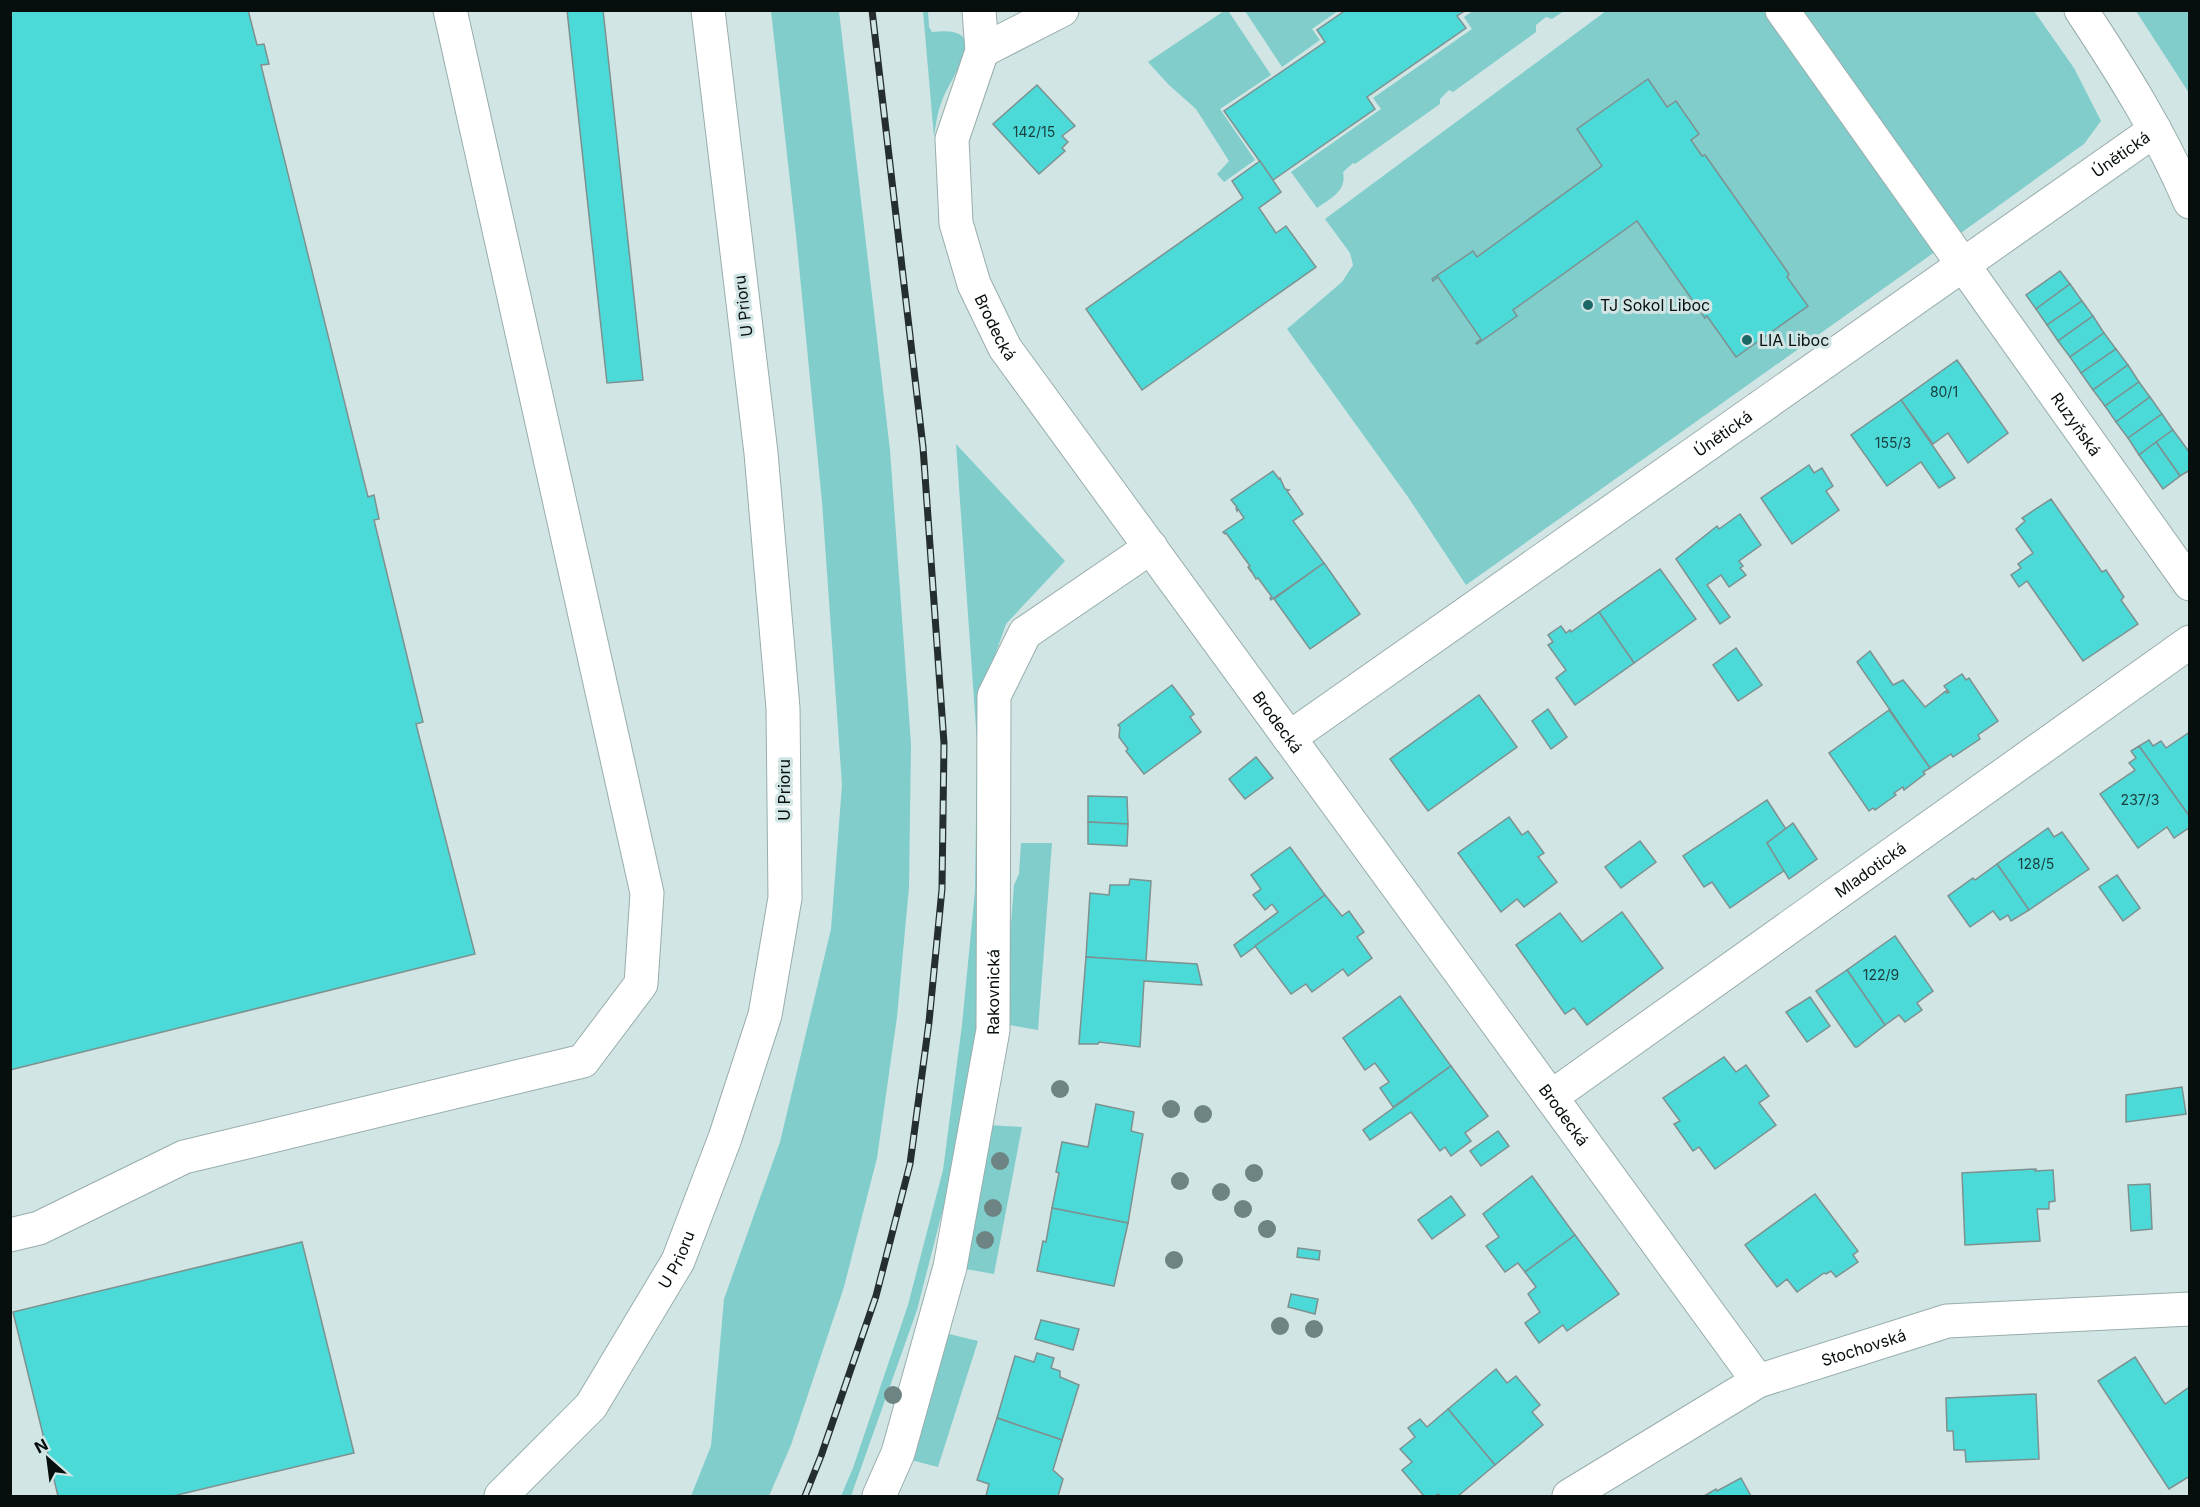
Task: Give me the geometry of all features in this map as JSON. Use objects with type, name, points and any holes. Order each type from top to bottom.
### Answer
[{"type":"street","points":[[10,1235],[39,1228],[184,1157],[583,1061],[641,984],[647,893],[450,10]]},
{"type":"street","name":"U Prioru","points":[[501,1497],[591,1406],[678,1261],[725,1138],[765,1015],[785,898],[783,708],[761,453],[708,10]]},
{"type":"street","name":"Brodecká","points":[[979,10],[982,51],[952,139],[956,223],[974,284],[1005,348],[1758,1381]]},
{"type":"street","points":[[982,51],[1062,10]]},
{"type":"street","name":"Ruzyňská","points":[[1782,10],[2190,584]]},
{"type":"street","points":[[2081,10],[2121,70],[2155,130],[2190,202]]},
{"type":"street","name":"Únětická","points":[[1290,738],[2155,130]]},
{"type":"street","name":"Rakovnická","points":[[879,1497],[898,1453],[950,1267],[993,1030],[994,696],[1025,633],[1151,548]]},
{"type":"street","name":"Mladotická","points":[[1551,1097],[2190,642]]},
{"type":"street","name":"Stochovská","points":[[1569,1497],[1758,1381],[1947,1322],[2190,1309]]},
{"type":"shaded area","points":[[771,11],[839,11],[890,450],[911,744],[909,887],[897,1017],[877,1158],[844,1287],[791,1445],[769,1496],[691,1496],[711,1446],[724,1299],[780,1142],[831,929],[842,785],[822,502]]},
{"type":"shaded area","points":[[923,11],[928,11],[929,27],[932,32],[951,32],[962,36],[965,43],[960,65],[940,105],[934,137]]},
{"type":"shaded area","points":[[1224,11],[1229,12],[1271,75],[1220,109],[1255,160],[1224,182],[1217,174],[1229,161],[1196,109],[1148,62]]},
{"type":"shaded area","points":[[1245,11],[1338,11],[1312,29],[1320,40],[1282,67]]},
{"type":"shaded area","points":[[1473,11],[1564,11],[1552,19],[1546,17],[1536,25],[1536,32],[1453,92],[1449,90],[1440,99],[1440,104],[1355,164],[1353,163],[1343,172],[1343,184],[1337,193],[1317,208],[1291,172],[1381,109],[1373,98],[1472,29],[1464,17]]},
{"type":"shaded area","name":"TJ Sokol Liboc","points":[[1606,11],[2034,11],[2074,68],[2101,121],[2084,144],[1466,585],[1408,497],[1287,329],[1342,282],[1353,265],[1350,253],[1325,219]]},
{"type":"shaded area","points":[[2136,11],[2189,11],[2189,93]]},
{"type":"shaded area","points":[[956,444],[1065,561],[1006,624],[987,678],[978,1020],[953,1170],[917,1310],[851,1496],[841,1496],[853,1468],[908,1305],[943,1170],[962,1025],[975,891],[977,742]]},
{"type":"shaded area","points":[[1021,843],[1052,843],[1038,1030],[1003,1024],[1014,885],[1019,874]]},
{"type":"shaded area","points":[[988,1125],[1022,1127],[994,1274],[960,1268]]},
{"type":"shaded area","points":[[945,1333],[978,1341],[938,1467],[907,1459]]},
{"type":"building","points":[[10,10],[248,10],[257,45],[264,44],[269,64],[261,65],[368,497],[374,495],[379,519],[374,520],[423,722],[416,724],[475,954],[10,1070]]},
{"type":"building","points":[[567,10],[603,10],[643,380],[607,383]]},
{"type":"building","points":[[1346,10],[1466,10],[1457,16],[1466,28],[1367,97],[1375,109],[1273,180],[1224,111],[1325,42],[1317,30]]},
{"type":"building","points":[[1648,79],[1667,107],[1676,101],[1699,134],[1691,140],[1702,156],[1705,155],[1789,274],[1787,277],[1808,306],[1736,357],[1707,316],[1705,318],[1637,221],[1513,310],[1517,316],[1477,344],[1481,339],[1438,277],[1433,281],[1432,279],[1473,251],[1477,257],[1602,166],[1577,129]]},
{"type":"building","points":[[1037,85],[1075,126],[1062,136],[1068,142],[1062,148],[1065,151],[1039,174],[993,124]]},
{"type":"building","points":[[1260,161],[1281,192],[1259,208],[1276,233],[1286,226],[1316,267],[1142,390],[1086,309],[1243,198],[1232,181]]},
{"type":"building","points":[[2060,271],[2070,284],[2036,309],[2026,295]]},
{"type":"building","points":[[2070,284],[2082,301],[2047,325],[2036,309]]},
{"type":"building","points":[[2082,301],[2093,316],[2058,341],[2047,325]]},
{"type":"building","points":[[2093,316],[2104,333],[2070,357],[2058,341]]},
{"type":"building","points":[[2104,333],[2116,349],[2081,373],[2070,357]]},
{"type":"building","points":[[2116,349],[2128,365],[2093,390],[2081,373]]},
{"type":"building","points":[[1957,360],[2008,433],[1968,463],[1948,433],[1933,444],[1901,400]]},
{"type":"building","points":[[2128,365],[2139,382],[2105,406],[2093,390]]},
{"type":"building","points":[[2139,382],[2150,397],[2116,422],[2105,406]]},
{"type":"building","points":[[2150,397],[2162,414],[2128,438],[2116,422]]},
{"type":"building","points":[[1901,400],[1955,478],[1939,488],[1921,462],[1887,486],[1851,435]]},
{"type":"building","points":[[2162,414],[2173,430],[2139,455],[2128,438]]},
{"type":"building","points":[[2173,430],[2190,453],[2190,470],[2180,476],[2156,442]]},
{"type":"building","points":[[2156,442],[2180,476],[2163,489],[2139,455]]},
{"type":"building","points":[[1809,465],[1814,473],[1822,468],[1833,486],[1826,491],[1839,510],[1792,544],[1761,498]]},
{"type":"building","points":[[1273,471],[1280,478],[1285,489],[1289,490],[1287,491],[1303,514],[1293,521],[1324,563],[1271,600],[1272,597],[1258,578],[1256,579],[1248,567],[1250,566],[1223,532],[1244,518],[1231,500]]},
{"type":"building","points":[[2051,499],[2102,572],[2106,570],[2124,597],[2121,600],[2138,624],[2083,661],[2027,581],[2019,587],[2011,575],[2021,568],[2018,564],[2033,553],[2016,529],[2025,521],[2022,518]]},
{"type":"building","points":[[1740,514],[1761,545],[1739,561],[1743,566],[1740,568],[1746,575],[1729,587],[1721,575],[1707,585],[1730,617],[1720,624],[1676,559],[1717,526],[1719,529]]},
{"type":"building","points":[[1324,563],[1360,614],[1310,649],[1274,599]]},
{"type":"building","points":[[1660,569],[1696,619],[1634,663],[1599,612]]},
{"type":"building","points":[[1599,612],[1634,663],[1575,705],[1556,678],[1566,670],[1548,645],[1553,642],[1548,635],[1561,626],[1566,633],[1570,630],[1571,632]]},
{"type":"building","points":[[1736,648],[1762,685],[1738,701],[1713,665]]},
{"type":"building","points":[[1870,651],[1893,685],[1903,680],[1925,707],[1946,691],[1949,692],[1944,686],[1962,674],[1966,680],[1969,678],[1998,721],[1978,735],[1980,739],[1953,757],[1951,754],[1930,768],[1857,662]]},
{"type":"building","points":[[1172,685],[1194,714],[1190,717],[1201,732],[1144,774],[1126,751],[1128,749],[1119,737],[1120,727],[1118,725]]},
{"type":"building","points":[[1479,695],[1517,747],[1428,811],[1390,759]]},
{"type":"building","points":[[1548,709],[1567,737],[1551,749],[1532,721]]},
{"type":"building","points":[[1889,710],[1930,768],[1904,790],[1903,787],[1875,810],[1873,808],[1869,811],[1829,753]]},
{"type":"building","points":[[2190,732],[2190,817],[2139,746],[2149,740],[2153,746],[2161,741],[2166,748]]},
{"type":"building","points":[[2139,746],[2190,817],[2190,827],[2174,838],[2167,827],[2138,848],[2100,794],[2135,770],[2129,763],[2136,758],[2131,751]]},
{"type":"building","points":[[1256,757],[1273,778],[1245,799],[1229,779]]},
{"type":"building","points":[[1088,796],[1127,797],[1128,824],[1088,822]]},
{"type":"building","points":[[1767,800],[1786,829],[1767,843],[1785,870],[1730,908],[1712,882],[1704,887],[1683,856]]},
{"type":"building","points":[[1509,817],[1522,835],[1528,831],[1544,853],[1538,857],[1557,882],[1524,907],[1517,899],[1501,912],[1458,853]]},
{"type":"building","points":[[1088,822],[1128,824],[1127,846],[1088,844]]},
{"type":"building","points":[[1793,823],[1817,859],[1789,879],[1767,843]]},
{"type":"building","points":[[2048,828],[2054,837],[2062,832],[2089,869],[2029,910],[1997,864]]},
{"type":"building","points":[[1640,841],[1656,862],[1621,888],[1605,867]]},
{"type":"building","points":[[1290,847],[1325,895],[1241,957],[1234,945],[1278,912],[1272,904],[1265,910],[1253,895],[1261,889],[1251,875]]},
{"type":"building","points":[[1997,864],[2029,910],[2011,921],[2008,915],[2000,920],[1993,911],[1970,927],[1948,896]]},
{"type":"building","points":[[2117,875],[2140,908],[2123,921],[2099,887]]},
{"type":"building","points":[[1130,879],[1151,881],[1146,961],[1086,957],[1090,893],[1109,895],[1110,885],[1129,885]]},
{"type":"building","points":[[1325,895],[1342,916],[1349,911],[1364,932],[1357,937],[1372,958],[1348,976],[1343,969],[1312,992],[1306,984],[1291,994],[1255,946]]},
{"type":"building","points":[[1622,912],[1663,968],[1587,1025],[1574,1008],[1565,1014],[1516,945],[1560,913],[1582,942]]},
{"type":"building","points":[[1895,936],[1933,991],[1917,1003],[1922,1010],[1905,1022],[1899,1015],[1885,1025],[1847,970]]},
{"type":"building","points":[[1086,957],[1197,964],[1202,985],[1144,981],[1140,1047],[1099,1042],[1098,1044],[1079,1044]]},
{"type":"building","points":[[1847,970],[1885,1025],[1857,1047],[1816,991]]},
{"type":"building","points":[[1400,996],[1451,1066],[1393,1107],[1380,1088],[1389,1082],[1375,1063],[1365,1070],[1343,1038]]},
{"type":"building","points":[[1810,997],[1830,1026],[1807,1042],[1786,1012]]},
{"type":"building","points":[[1724,1057],[1736,1072],[1746,1065],[1769,1096],[1759,1103],[1776,1125],[1715,1169],[1699,1147],[1693,1151],[1674,1124],[1680,1121],[1663,1098]]},
{"type":"building","points":[[1451,1066],[1488,1116],[1465,1133],[1471,1141],[1451,1156],[1445,1147],[1440,1151],[1411,1112],[1370,1140],[1363,1130]]},
{"type":"building","points":[[2182,1087],[2186,1114],[2126,1122],[2126,1095]]},
{"type":"building","points":[[1096,1104],[1134,1112],[1131,1131],[1143,1134],[1128,1223],[1052,1208],[1062,1142],[1088,1147]]},
{"type":"building","points":[[1498,1131],[1509,1146],[1481,1166],[1470,1151]]},
{"type":"building","points":[[2036,1169],[2035,1171],[2053,1170],[2055,1201],[2049,1202],[2049,1209],[2037,1209],[2040,1241],[1965,1245],[1962,1173]]},
{"type":"building","points":[[1532,1176],[1575,1235],[1525,1272],[1518,1263],[1505,1272],[1486,1246],[1499,1237],[1483,1214]]},
{"type":"building","points":[[2150,1184],[2152,1229],[2131,1231],[2128,1185]]},
{"type":"building","points":[[1815,1194],[1858,1251],[1853,1255],[1858,1262],[1836,1277],[1831,1271],[1824,1273],[1797,1292],[1787,1279],[1777,1287],[1745,1245]]},
{"type":"building","points":[[1451,1196],[1465,1215],[1432,1239],[1418,1220]]},
{"type":"building","points":[[1052,1208],[1128,1223],[1114,1286],[1037,1271],[1043,1241],[1046,1242]]},
{"type":"building","points":[[1575,1235],[1619,1294],[1567,1331],[1563,1325],[1539,1343],[1525,1323],[1540,1312],[1528,1294],[1536,1287],[1525,1272]]},
{"type":"building","points":[[302,1242],[354,1453],[173,1496],[58,1496],[13,1312]]},
{"type":"building","points":[[1298,1248],[1320,1251],[1319,1260],[1297,1257]]},
{"type":"building","points":[[1291,1294],[1318,1299],[1315,1314],[1288,1307]]},
{"type":"building","points":[[1041,1320],[1079,1329],[1073,1350],[1035,1339]]},
{"type":"building","points":[[1037,1353],[1054,1358],[1051,1368],[1060,1371],[1060,1377],[1079,1385],[1062,1440],[997,1418],[1015,1356],[1034,1362]]},
{"type":"building","points":[[2135,1357],[2165,1404],[2188,1388],[2190,1390],[2190,1476],[2169,1489],[2098,1381]]},
{"type":"building","points":[[1496,1369],[1507,1383],[1516,1376],[1540,1405],[1532,1412],[1543,1425],[1495,1465],[1448,1409]]},
{"type":"building","points":[[2036,1394],[2039,1459],[1966,1462],[1965,1450],[1954,1450],[1953,1431],[1947,1431],[1946,1398]]},
{"type":"building","points":[[1448,1409],[1495,1465],[1458,1496],[1438,1494],[1424,1496],[1402,1470],[1412,1462],[1400,1449],[1415,1437],[1408,1428],[1420,1419],[1427,1427]]},
{"type":"building","points":[[997,1418],[1062,1440],[1053,1470],[1063,1479],[1058,1496],[986,1496],[989,1484],[977,1480]]},
{"type":"building","points":[[1741,1478],[1751,1496],[1704,1496],[1716,1489],[1717,1491]]},
{"type":"railway","points":[[805,1496],[876,1296],[910,1164],[929,1022],[942,889],[944,743],[923,447],[872,10]]},
{"type":"place","name":"TJ Sokol Liboc","points":[[1588,305]]},
{"type":"place","name":"LIA Liboc","points":[[1747,340]]}]
